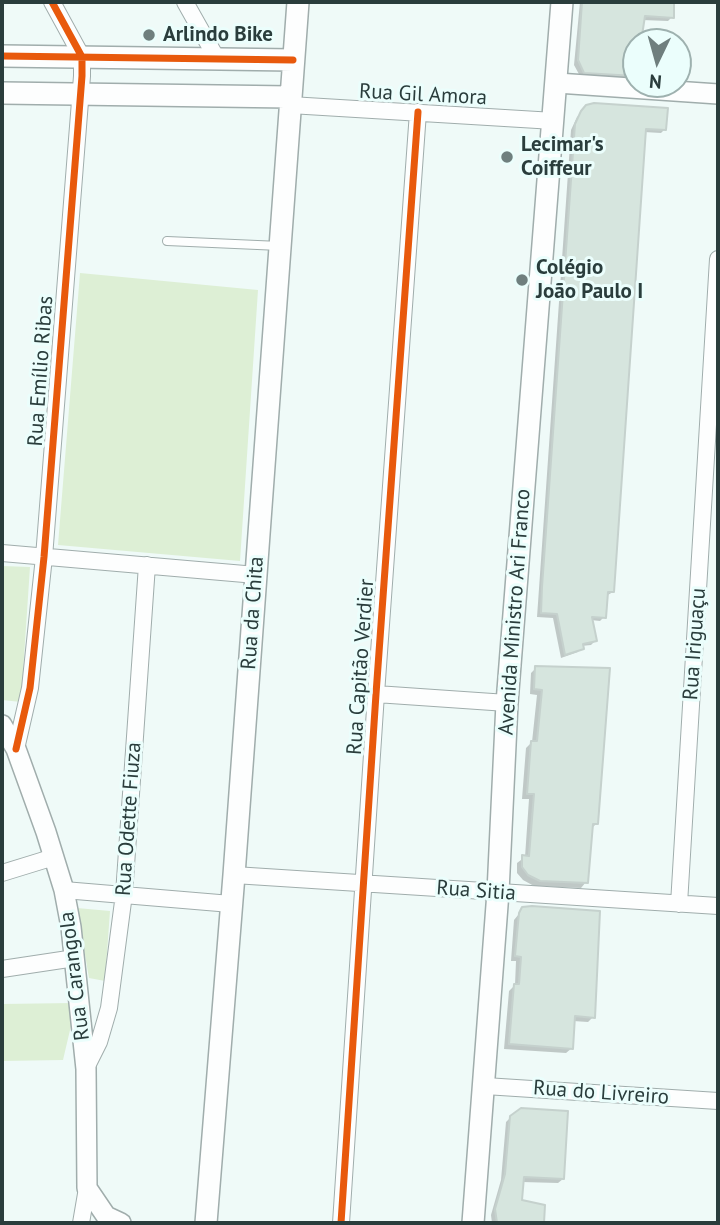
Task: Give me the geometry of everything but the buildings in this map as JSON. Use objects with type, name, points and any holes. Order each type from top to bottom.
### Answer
[{"type":"main road","name":"Rua da Chita","points":[[206,1223],[298,2]]},
{"type":"main road","name":"Avenida Ministro Ari Franco","points":[[474,1223],[498,892],[507,703],[562,2]]},
{"type":"main road","points":[[2,56],[293,60]]},
{"type":"main road","points":[[2,93],[290,101]]},
{"type":"street","points":[[52,2],[82,57]]},
{"type":"street","points":[[185,2],[217,59]]},
{"type":"street","name":"Rua Emílio Ribas","points":[[16,749],[30,688],[44,557],[82,57]]},
{"type":"street","points":[[556,83],[718,94]]},
{"type":"street","name":"Rua Gil Amora","points":[[290,101],[554,121]]},
{"type":"street","name":"Rua Capitão Verdier","points":[[341,1223],[418,112]]},
{"type":"street","name":"Rua Iriguaçu","points":[[679,904],[718,259]]},
{"type":"street","points":[[2,553],[256,575]]},
{"type":"street","name":"Rua Odette Fiuza","points":[[86,1068],[99,1042],[109,1008],[124,894],[147,565]]},
{"type":"street","points":[[376,694],[507,703]]},
{"type":"street","name":"Rua Carangola","points":[[2,725],[16,749],[64,890],[75,958],[86,1068],[87,1188]]},
{"type":"street","points":[[2,873],[54,857]]},
{"type":"street","name":"Rua Sitia","points":[[234,875],[718,906]]},
{"type":"street","points":[[64,890],[231,904]]},
{"type":"street","points":[[2,969],[75,958]]},
{"type":"street","name":"Rua do Livreiro","points":[[485,1086],[718,1101]]},
{"type":"street","points":[[81,1223],[87,1188]]},
{"type":"street","points":[[87,1188],[106,1216],[121,1223]]},
{"type":"lane","points":[[167,241],[280,246]]},
{"type":"green space","points":[[80,273],[258,290],[240,561],[58,545]]},
{"type":"green space","points":[[2,566],[30,567],[21,702],[2,700]]},
{"type":"green space","points":[[77,908],[110,911],[105,981],[89,978]]},
{"type":"green space","points":[[73,1003],[74,1013],[63,1060],[2,1061],[2,1004]]},
{"type":"cycle path","points":[[16,749],[30,688],[44,557],[82,76],[82,57],[52,2]]},
{"type":"cycle path","points":[[2,56],[293,60]]},
{"type":"cycle path","points":[[341,1223],[418,112]]},
{"type":"place","name":"Arlindo Bike","points":[[149,35]]},
{"type":"place","name":"Lecimar's Coiffeur","points":[[507,157]]},
{"type":"place","name":"Colégio João Paulo I","points":[[522,280]]}]
